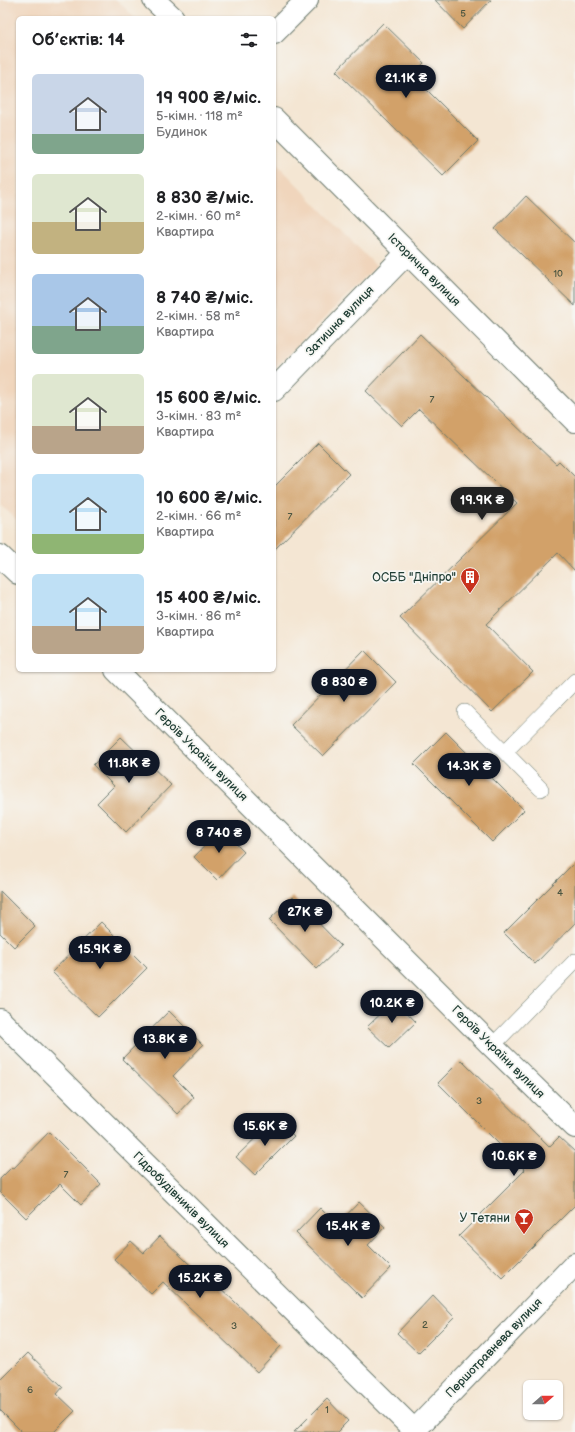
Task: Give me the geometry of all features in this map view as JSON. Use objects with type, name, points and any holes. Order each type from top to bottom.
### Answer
[{"type":"street","points":[[154,0],[170,16]]},
{"type":"street","points":[[276,31],[307,0]]},
{"type":"street","name":"Історична вулиця","points":[[276,121],[575,421]]},
{"type":"street","name":"Затишна вулиця","points":[[276,388],[407,253]]},
{"type":"street","points":[[0,556],[16,571]]},
{"type":"street","name":"Героїв України вулиця","points":[[118,672],[575,1127]]},
{"type":"street","name":"Гідробудівників вулиця","points":[[0,1020],[414,1431]]},
{"type":"street","name":"Першотравнева вулиця","points":[[414,1431],[575,1264]]},
{"type":"lane","points":[[505,752],[575,681]]},
{"type":"lane","points":[[464,712],[542,788]]},
{"type":"lane","points":[[492,1046],[575,961]]},
{"type":"shaded area","points":[[0,0],[117,0],[133,16],[16,16],[16,519],[0,504]]},
{"type":"shaded area","points":[[276,163],[376,266],[276,367]]},
{"type":"building","points":[[435,0],[491,0],[463,29]]},
{"type":"building","points":[[383,23],[424,63],[412,75],[478,141],[443,176],[336,71]]},
{"type":"building","points":[[526,196],[575,243],[575,306],[495,229]]},
{"type":"building","name":"ОСББ \"Днiпро\"","points":[[420,334],[556,464],[559,461],[575,477],[575,571],[558,553],[486,624],[533,672],[492,712],[400,618],[517,503],[419,409],[402,426],[366,391]]},
{"type":"building","points":[[318,443],[349,474],[276,548],[276,485]]},
{"type":"building","points":[[364,650],[396,682],[323,756],[291,725]]},
{"type":"building","points":[[446,732],[524,810],[492,842],[414,764]]},
{"type":"building","points":[[121,737],[171,785],[126,832],[97,803],[114,786],[93,765]]},
{"type":"building","points":[[221,829],[244,852],[217,880],[194,857]]},
{"type":"building","points":[[575,862],[575,923],[535,964],[504,933]]},
{"type":"building","points":[[0,891],[35,926],[14,947],[0,933]]},
{"type":"building","points":[[293,897],[341,946],[317,969],[269,920]]},
{"type":"building","points":[[101,922],[147,968],[98,1017],[52,972]]},
{"type":"building","points":[[395,1000],[416,1022],[389,1048],[367,1027]]},
{"type":"building","points":[[169,1011],[203,1045],[173,1076],[194,1097],[178,1114],[122,1059]]},
{"type":"building","points":[[461,1060],[549,1147],[559,1137],[575,1152],[575,1205],[502,1278],[459,1236],[525,1170],[438,1083]]},
{"type":"building","points":[[276,1118],[294,1136],[255,1175],[236,1157]]},
{"type":"building","points":[[49,1132],[101,1184],[81,1205],[60,1184],[26,1218],[0,1192],[0,1179],[12,1167],[13,1169]]},
{"type":"building","points":[[359,1202],[385,1227],[368,1245],[391,1268],[362,1298],[296,1233],[320,1208],[337,1225]]},
{"type":"building","points":[[160,1236],[209,1283],[212,1280],[281,1346],[257,1372],[163,1282],[151,1294],[114,1259],[131,1241],[144,1253]]},
{"type":"building","points":[[433,1295],[454,1317],[418,1353],[397,1333]]},
{"type":"building","points":[[28,1353],[63,1387],[57,1394],[75,1411],[54,1432],[22,1432],[0,1410],[0,1381]]},
{"type":"building","points":[[327,1399],[348,1421],[337,1432],[294,1432]]},
{"type":"place","name":"ОСББ \"Днiпро\"","points":[[470,594]]},
{"type":"place","name":"У Тетяни","points":[[524,1235]]}]
